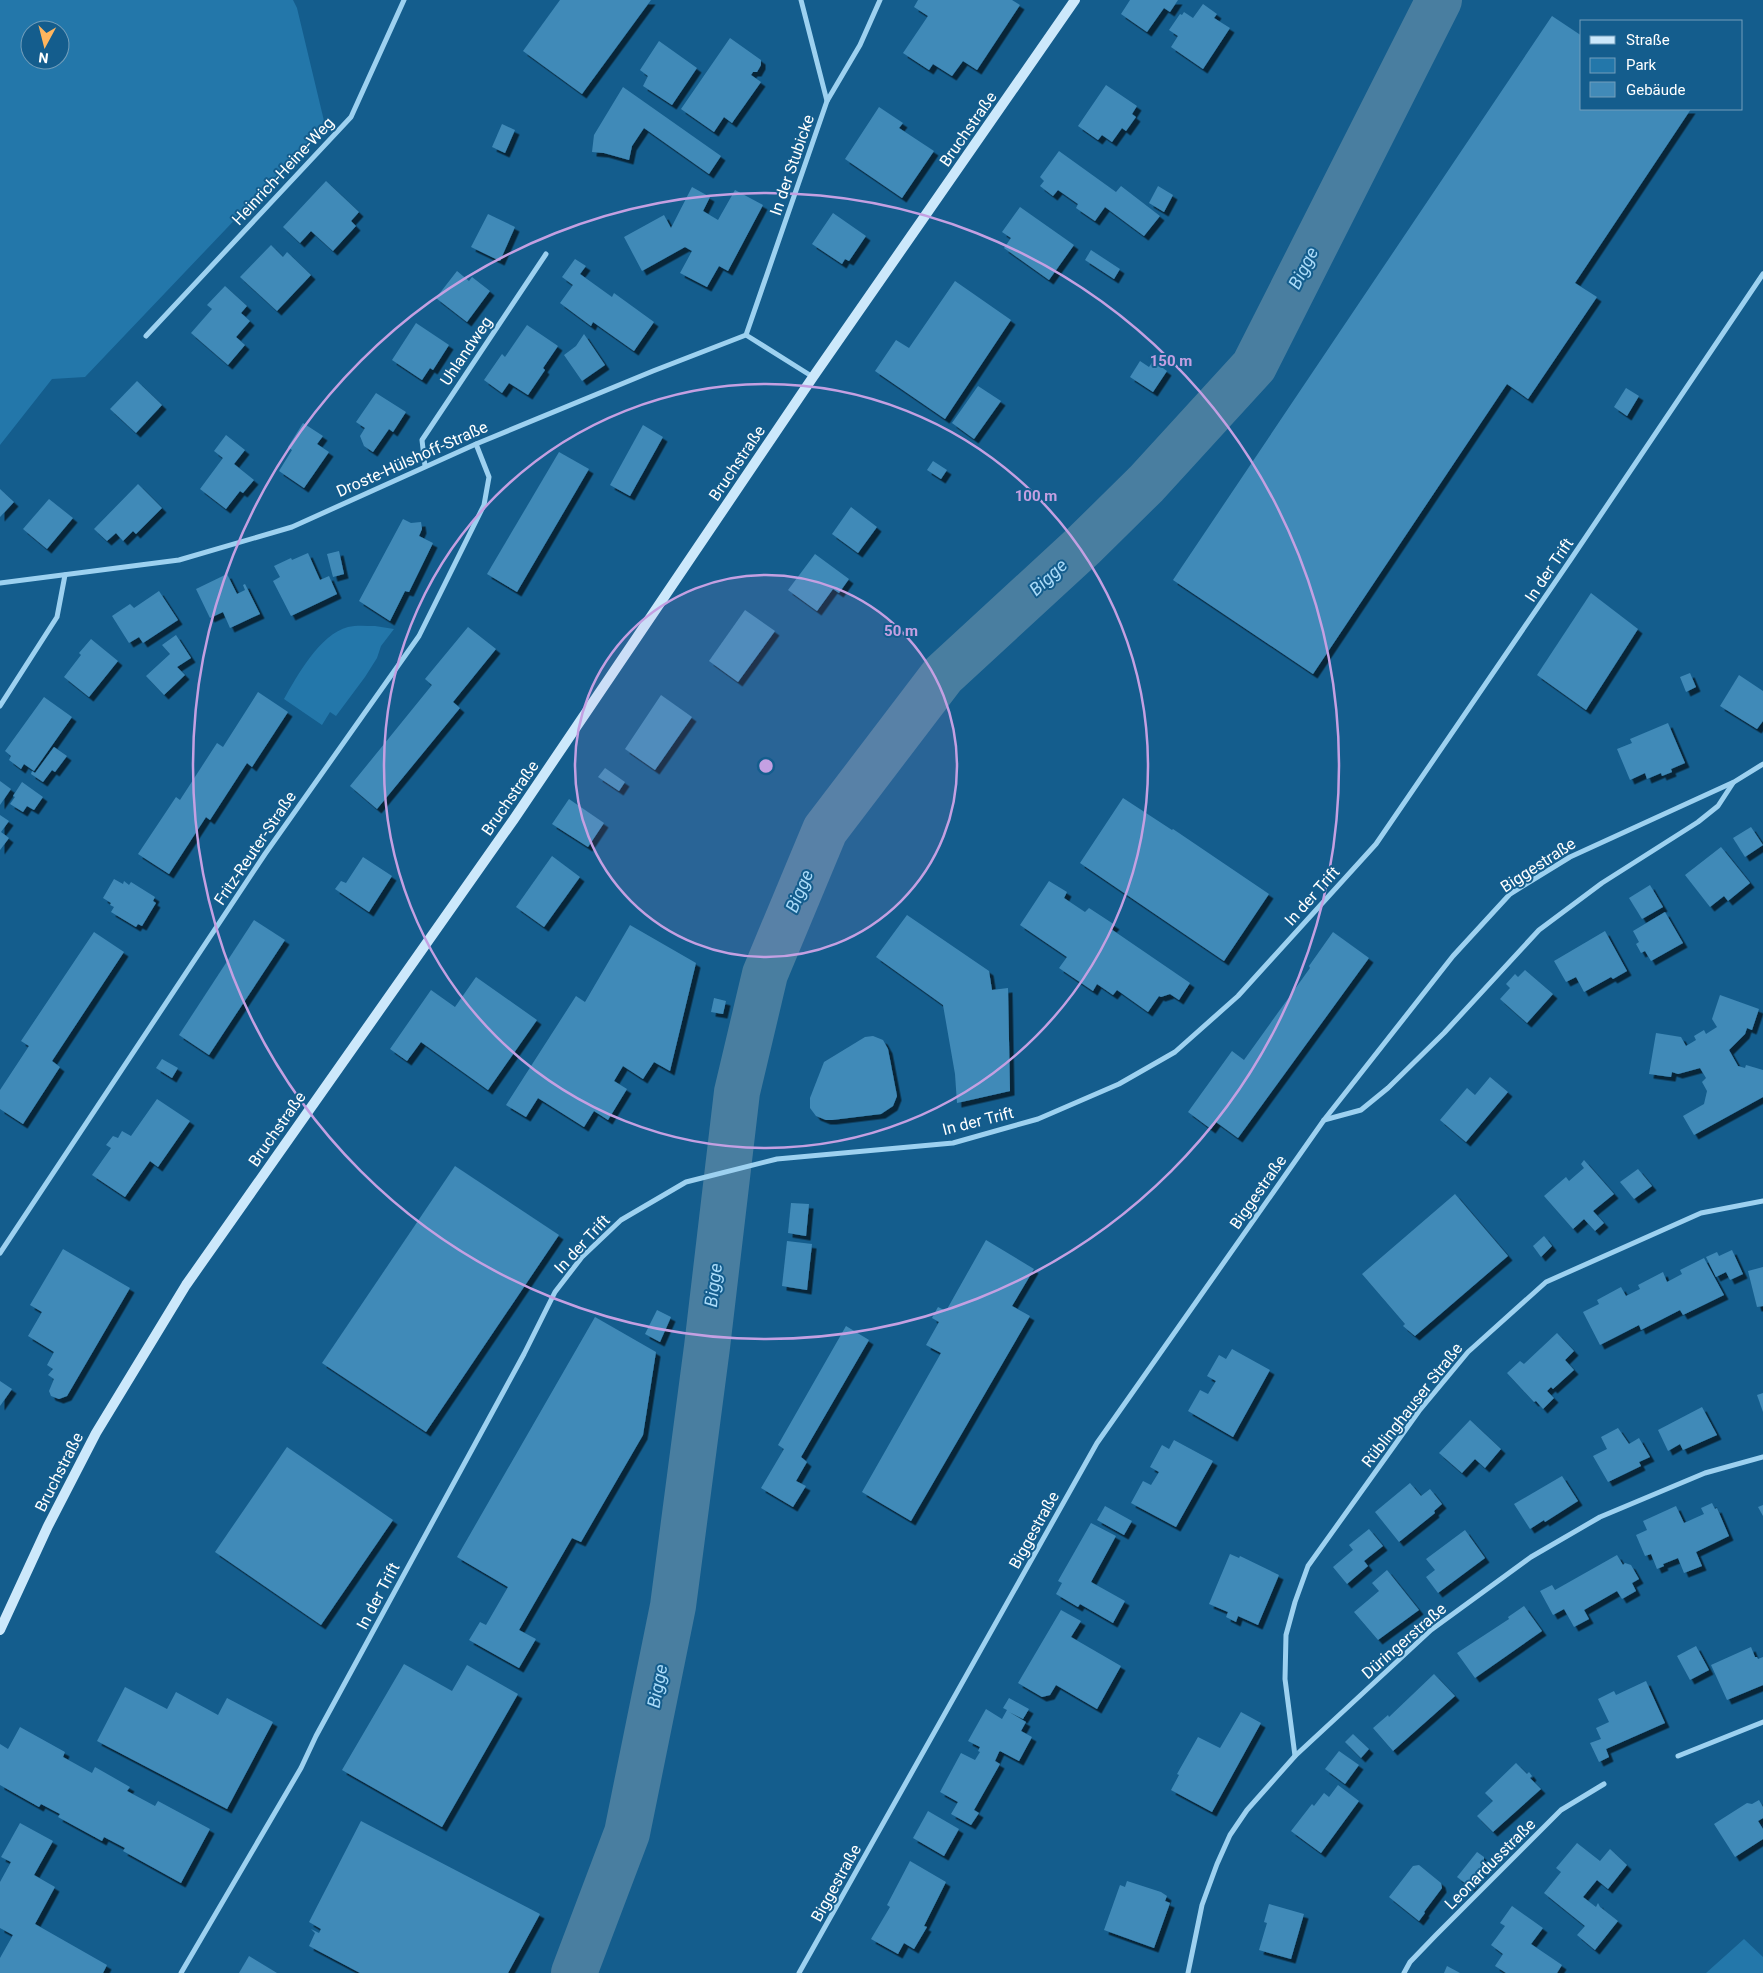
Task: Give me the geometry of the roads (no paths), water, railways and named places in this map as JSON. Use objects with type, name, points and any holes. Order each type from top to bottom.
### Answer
[{"type":"main road","name":"Bruchstraße","points":[[0,1630],[48,1526],[96,1433],[186,1285],[514,819],[813,377],[1075,0]]},
{"type":"street","name":"Heinrich-Heine-Weg","points":[[146,336],[351,117],[404,0]]},
{"type":"street","name":"In der Stubicke","points":[[746,335],[827,101],[801,0]]},
{"type":"street","points":[[827,101],[860,45],[880,0]]},
{"type":"street","name":"Uhlandweg","points":[[425,466],[422,440],[546,254]]},
{"type":"street","name":"In der Trift","points":[[181,1973],[301,1768],[316,1736],[524,1354],[555,1292],[582,1257],[621,1220],[686,1182],[777,1159],[953,1143],[1038,1119],[1119,1084],[1175,1052],[1238,996],[1376,844],[1763,274]]},
{"type":"street","points":[[746,335],[813,377]]},
{"type":"street","name":"Droste-Hülshoff-Straße","points":[[0,583],[179,560],[292,527],[476,444],[746,335]]},
{"type":"street","name":"Fritz-Reuter-Straße","points":[[0,1253],[266,854],[419,636],[484,506],[488,477],[476,444]]},
{"type":"street","points":[[0,706],[57,617],[65,575]]},
{"type":"street","name":"Biggestraße","points":[[799,1973],[1097,1443],[1324,1120],[1453,956],[1510,894],[1570,856],[1734,782],[1763,764]]},
{"type":"street","name":"Biggestraße","points":[[1324,1120],[1361,1110],[1388,1088],[1444,1033],[1539,930],[1602,883],[1698,822],[1718,806],[1734,782]]},
{"type":"street","name":"Rüblinghauser Straße","points":[[1295,1756],[1285,1679],[1286,1635],[1308,1566],[1419,1411],[1468,1352],[1546,1282],[1700,1213],[1763,1200]]},
{"type":"street","name":"Düringerstraße","points":[[1188,1973],[1202,1905],[1230,1835],[1247,1810],[1295,1756],[1431,1630],[1531,1557],[1600,1516],[1705,1473],[1763,1457]]},
{"type":"street","points":[[1678,1756],[1763,1722]]},
{"type":"street","name":"Leonardusstraße","points":[[1404,1973],[1410,1962],[1436,1935],[1561,1810],[1604,1784]]},
{"type":"waterway","name":"Bigge","points":[[574,1973],[627,1833],[673,1606],[707,1347],[737,1092],[765,974],[825,830],[943,675],[1083,546],[1146,484],[1254,366],[1439,0]]}]
